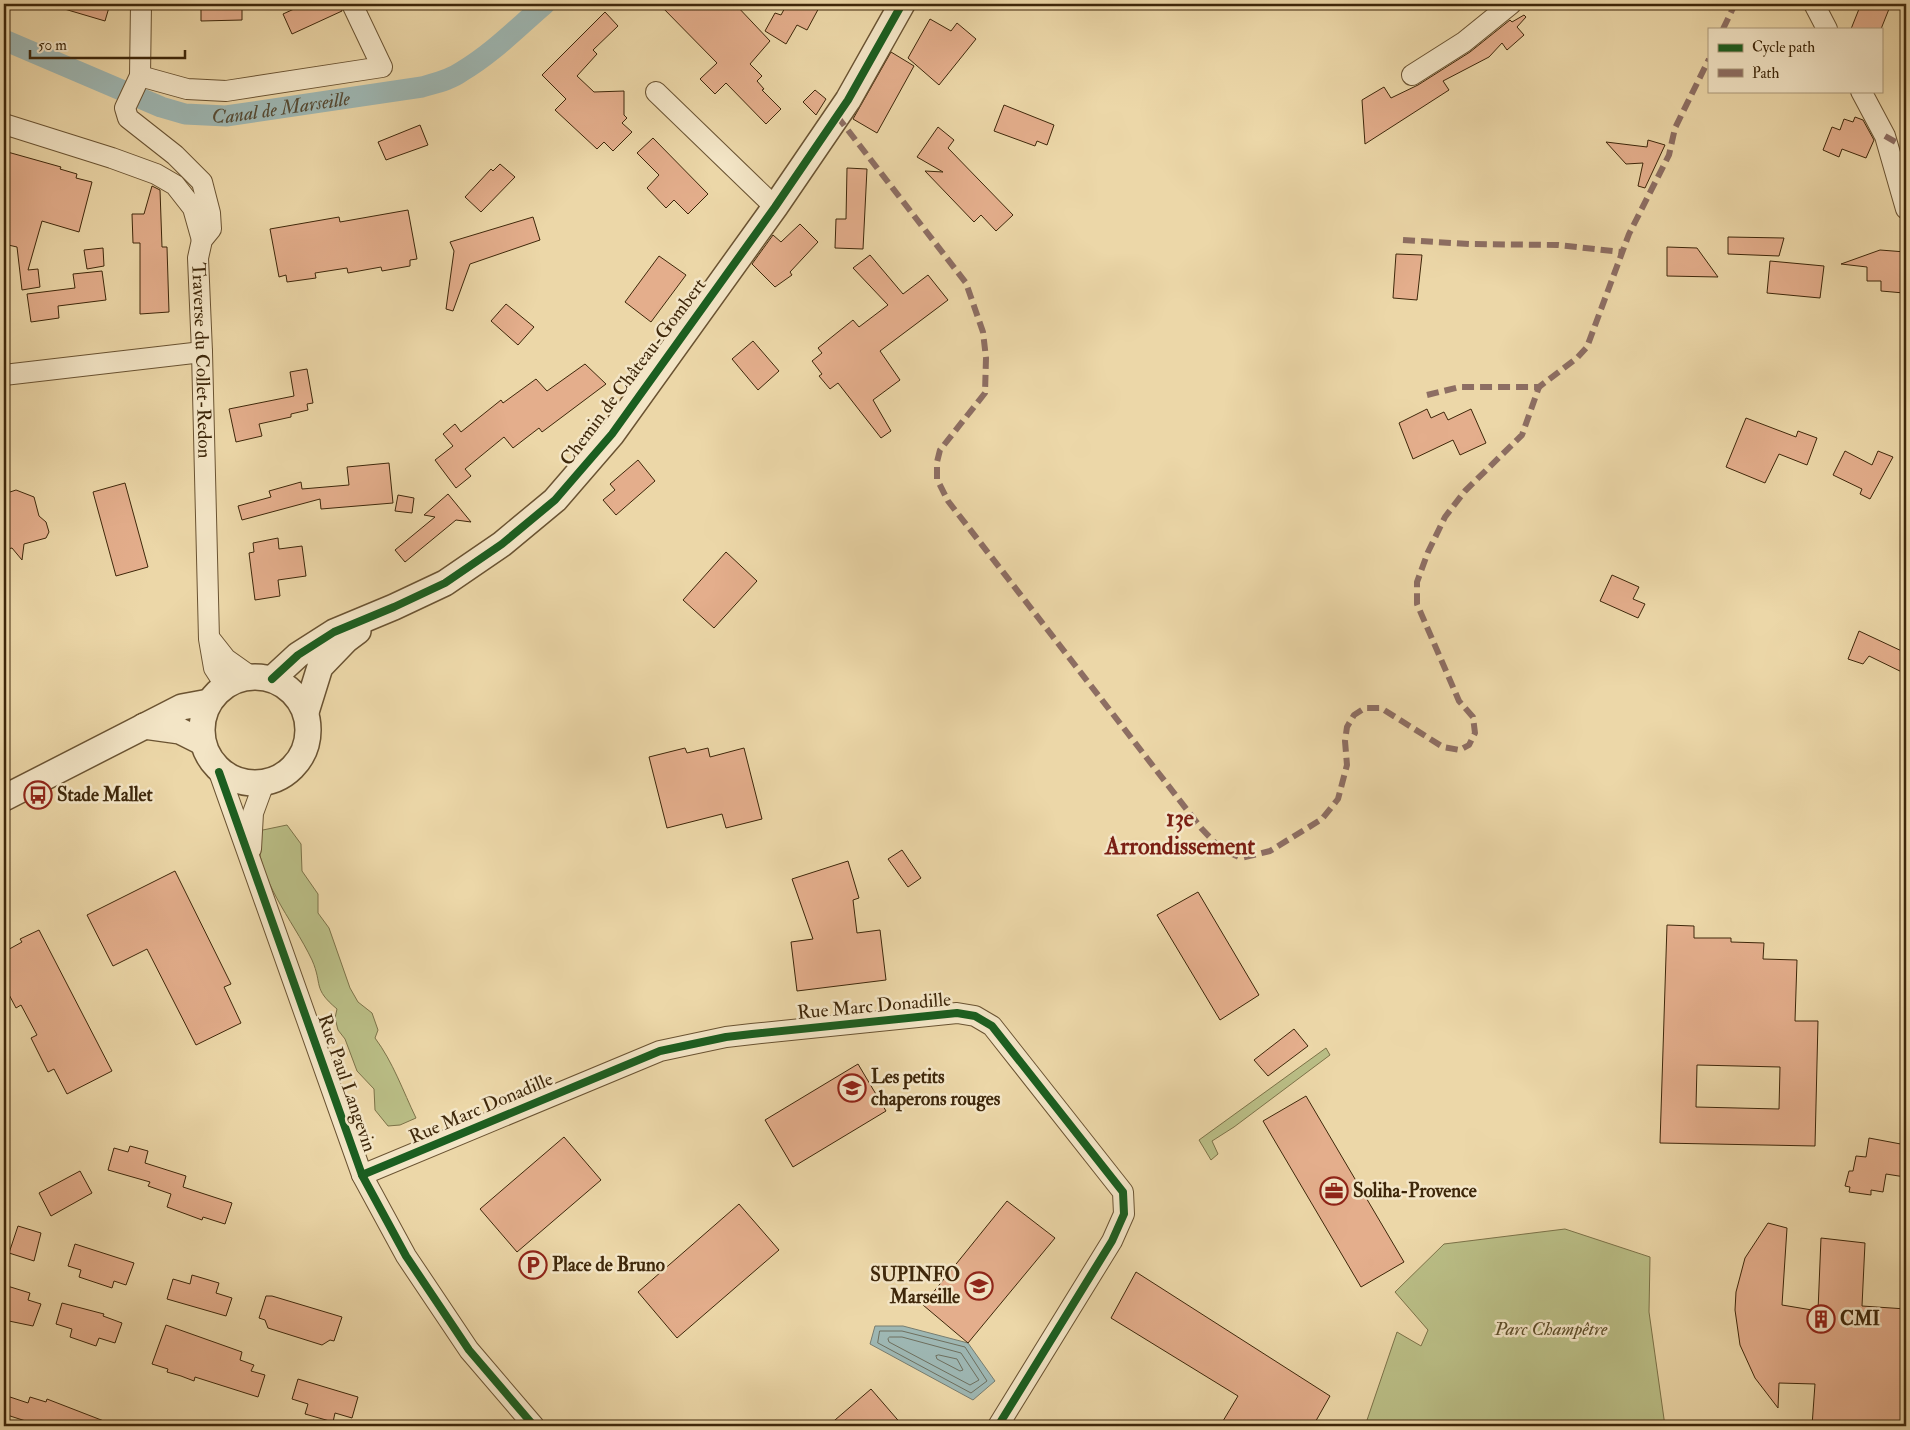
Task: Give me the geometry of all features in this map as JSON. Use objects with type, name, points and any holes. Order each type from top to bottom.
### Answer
[{"type":"street","name":"Traverse du Collet-Redon","points":[[142,4],[140,76],[125,108],[128,118],[175,155],[202,182],[210,213],[211,229],[202,240],[198,258],[209,639],[217,694]]},
{"type":"street","points":[[140,76],[187,89],[226,91],[382,67],[352,4]]},
{"type":"street","name":"Chemin de Château-Gombert","points":[[261,678],[334,632],[445,583],[502,544],[555,500],[612,434],[775,207],[848,100],[902,4]]},
{"type":"street","points":[[1412,75],[1464,42],[1511,4]]},
{"type":"street","points":[[1814,4],[1826,28]]},
{"type":"street","points":[[656,92],[775,207]]},
{"type":"street","points":[[1861,92],[1885,136],[1906,209]]},
{"type":"street","points":[[4,124],[112,158],[156,174],[175,185],[193,208],[202,240]]},
{"type":"street","points":[[4,375],[202,352]]},
{"type":"street","name":"Chemin de Château-Gombert","points":[[306,712],[320,667],[346,640],[394,607]]},
{"type":"street","points":[[209,639],[226,659],[261,678],[293,692],[306,712],[309,735],[302,757],[286,774],[264,783],[242,782],[219,772],[202,742],[202,721],[217,694]]},
{"type":"street","points":[[4,798],[182,707],[261,678]]},
{"type":"street","points":[[144,726],[180,731],[202,742]]},
{"type":"street","name":"Rue Paul Langevin","points":[[219,772],[229,806],[251,861],[362,1175],[406,1256],[469,1350],[534,1426]]},
{"type":"street","name":"Rue Paul Langevin","points":[[251,861],[250,831],[253,812],[264,783]]},
{"type":"street","name":"Rue Marc Donadille","points":[[362,1175],[660,1051],[726,1037],[752,1034],[957,1013],[975,1016],[992,1026],[1122,1192],[1124,1214],[1112,1242],[998,1426]]},
{"type":"green space","points":[[287,825],[301,844],[302,871],[318,894],[318,913],[329,928],[350,988],[358,1002],[372,1013],[378,1030],[375,1038],[392,1067],[416,1118],[400,1125],[388,1126],[375,1110],[374,1089],[357,1071],[345,1039],[338,1030],[335,1018],[337,1009],[321,991],[312,960],[269,882],[259,849],[258,831]]},
{"type":"green space","points":[[1326,1048],[1330,1055],[1234,1127],[1212,1141],[1218,1154],[1211,1160],[1199,1140]]},
{"type":"green space","name":"Parc Champêtre","points":[[1565,1229],[1650,1257],[1649,1312],[1665,1426],[1365,1426],[1397,1332],[1421,1346],[1428,1330],[1395,1292],[1444,1244]]},
{"type":"water","points":[[875,1326],[903,1326],[968,1343],[995,1381],[973,1400],[870,1344]]},
{"type":"building","points":[[61,4],[110,4],[105,21],[61,8]]},
{"type":"building","points":[[201,4],[242,4],[242,20],[201,21]]},
{"type":"building","points":[[305,4],[340,4],[342,11],[292,34],[283,14]]},
{"type":"building","points":[[659,4],[735,4],[770,41],[750,64],[762,76],[757,81],[764,89],[762,90],[781,109],[766,124],[726,83],[715,94],[700,79],[717,63]]},
{"type":"building","points":[[787,4],[821,4],[807,30],[797,25],[786,44],[765,31],[775,13],[781,15]]},
{"type":"building","points":[[1861,4],[1878,4],[1889,9],[1881,28],[1851,28]]},
{"type":"building","points":[[605,12],[618,26],[593,50],[597,54],[577,76],[594,92],[624,91],[624,115],[627,118],[622,123],[632,132],[613,151],[604,142],[597,149],[555,110],[566,99],[542,75]]},
{"type":"building","points":[[1524,15],[1526,17],[1517,27],[1524,35],[1507,50],[1502,43],[1489,57],[1443,81],[1449,90],[1365,144],[1362,100],[1384,87],[1391,98],[1418,85],[1470,52],[1510,20],[1512,22]]},
{"type":"building","points":[[930,19],[951,31],[957,23],[976,39],[939,85],[908,58]]},
{"type":"building","points":[[891,52],[914,66],[877,133],[853,119]]},
{"type":"building","points":[[815,90],[826,99],[816,115],[803,102]]},
{"type":"building","points":[[1004,105],[1054,125],[1047,145],[1037,141],[1035,146],[994,131]]},
{"type":"building","points":[[1855,117],[1863,120],[1874,140],[1866,158],[1842,149],[1839,157],[1823,150],[1832,127],[1840,130],[1844,119],[1853,122]]},
{"type":"building","points":[[420,125],[428,145],[386,160],[378,142]]},
{"type":"building","points":[[938,127],[954,140],[948,148],[1013,215],[996,231],[981,215],[974,222],[925,171],[943,172],[917,157]]},
{"type":"building","points":[[653,138],[708,194],[688,214],[674,200],[666,208],[647,188],[659,175],[637,153]]},
{"type":"building","points":[[1648,140],[1665,145],[1645,188],[1638,186],[1643,163],[1626,164],[1606,142],[1647,147]]},
{"type":"building","points":[[4,151],[61,167],[60,169],[77,174],[76,178],[92,182],[79,232],[42,221],[28,270],[38,269],[40,287],[22,290],[17,247],[4,244]]},
{"type":"building","points":[[500,164],[515,177],[481,212],[465,197],[491,169],[493,171]]},
{"type":"building","points":[[847,168],[867,169],[863,249],[835,248],[836,219],[846,219]]},
{"type":"building","points":[[152,186],[160,190],[162,247],[167,247],[169,312],[140,314],[140,243],[133,243],[132,214],[144,214]]},
{"type":"building","points":[[408,210],[417,259],[410,260],[410,266],[382,271],[381,267],[348,273],[347,268],[315,273],[316,278],[287,282],[286,275],[279,277],[270,229],[339,217],[340,222]]},
{"type":"building","points":[[533,217],[540,240],[470,264],[453,311],[446,309],[454,251],[450,242]]},
{"type":"building","points":[[800,224],[818,242],[790,272],[792,275],[775,287],[752,264],[773,235],[781,242]]},
{"type":"building","points":[[1728,237],[1784,238],[1779,256],[1728,254]]},
{"type":"building","points":[[1667,247],[1697,248],[1718,277],[1667,276]]},
{"type":"building","points":[[103,248],[104,266],[87,269],[84,250]]},
{"type":"building","points":[[1880,250],[1906,252],[1906,284],[1904,293],[1881,291],[1881,281],[1867,281],[1867,267],[1841,264]]},
{"type":"building","points":[[1396,254],[1422,255],[1417,300],[1393,298]]},
{"type":"building","points":[[870,255],[903,294],[928,275],[948,300],[880,351],[900,380],[873,400],[891,431],[881,438],[838,383],[830,389],[819,376],[822,374],[812,361],[822,353],[818,348],[853,320],[859,327],[888,305],[853,268]]},
{"type":"building","points":[[659,256],[686,275],[651,322],[625,302]]},
{"type":"building","points":[[1770,261],[1824,266],[1820,298],[1767,293]]},
{"type":"building","points":[[102,271],[106,300],[58,306],[59,318],[31,322],[27,294],[75,288],[73,274]]},
{"type":"building","points":[[506,304],[534,327],[518,345],[491,321]]},
{"type":"building","points":[[753,341],[779,371],[758,390],[732,359]]},
{"type":"building","points":[[585,364],[606,384],[542,432],[539,428],[513,448],[504,437],[465,469],[471,476],[456,488],[435,460],[453,446],[443,434],[455,424],[461,432],[501,400],[503,403],[536,379],[547,391]]},
{"type":"building","points":[[307,369],[313,403],[307,404],[308,410],[291,414],[291,417],[259,424],[262,436],[236,442],[229,409],[294,396],[290,372]]},
{"type":"building","points":[[1427,409],[1431,418],[1444,412],[1448,420],[1471,409],[1486,443],[1460,455],[1453,440],[1413,459],[1399,423]]},
{"type":"building","points":[[1746,418],[1796,437],[1798,431],[1817,438],[1807,465],[1779,454],[1765,483],[1726,467]]},
{"type":"building","points":[[1845,451],[1872,465],[1878,451],[1893,457],[1870,499],[1860,494],[1862,489],[1833,475]]},
{"type":"building","points":[[638,460],[655,481],[616,515],[603,500],[615,490],[610,484]]},
{"type":"building","points":[[389,463],[393,503],[321,509],[320,499],[242,520],[238,506],[271,497],[269,491],[301,482],[302,489],[349,485],[347,467]]},
{"type":"building","points":[[125,483],[148,567],[116,576],[93,492]]},
{"type":"building","points":[[16,490],[34,497],[39,516],[46,522],[49,532],[46,538],[24,544],[22,560],[12,548],[4,550],[4,494]]},
{"type":"building","points":[[448,494],[471,522],[456,520],[405,562],[395,550],[435,517],[424,515]]},
{"type":"building","points":[[398,495],[414,498],[412,513],[395,511]]},
{"type":"building","points":[[278,538],[279,549],[302,546],[306,576],[278,580],[280,596],[255,600],[249,553],[254,552],[253,543]]},
{"type":"building","points":[[726,552],[757,581],[714,628],[683,600]]},
{"type":"building","points":[[1612,575],[1639,587],[1633,599],[1645,604],[1638,618],[1600,601]]},
{"type":"building","points":[[1859,631],[1906,653],[1906,674],[1869,656],[1863,664],[1848,659]]},
{"type":"building","points":[[685,748],[687,753],[708,748],[710,757],[744,748],[762,819],[726,828],[722,814],[667,828],[649,757]]},
{"type":"building","points":[[902,850],[921,878],[908,887],[888,859]]},
{"type":"building","points":[[848,861],[859,898],[853,900],[857,933],[880,930],[886,980],[797,991],[791,942],[813,939],[792,879]]},
{"type":"building","points":[[175,871],[231,984],[224,987],[241,1023],[196,1045],[147,949],[113,966],[87,915]]},
{"type":"building","points":[[1198,892],[1259,995],[1220,1020],[1157,915]]},
{"type":"building","points":[[1667,925],[1694,926],[1694,938],[1731,938],[1731,942],[1764,943],[1763,959],[1797,960],[1795,1021],[1818,1021],[1815,1146],[1660,1143]],"holes":[[[1697,1065],[1780,1067],[1779,1109],[1696,1107]]]},
{"type":"building","points":[[39,930],[112,1071],[67,1094],[54,1069],[48,1072],[31,1038],[37,1035],[21,1005],[16,1008],[4,985],[4,952],[22,942],[20,939]]},
{"type":"building","points":[[1294,1029],[1308,1046],[1268,1076],[1254,1060]]},
{"type":"building","points":[[858,1064],[886,1111],[793,1167],[765,1120]]},
{"type":"building","name":"Soliha-Provence","points":[[1306,1096],[1404,1262],[1361,1287],[1263,1121]]},
{"type":"building","points":[[564,1137],[601,1180],[517,1252],[480,1209]]},
{"type":"building","points":[[1869,1138],[1906,1145],[1905,1177],[1886,1174],[1883,1192],[1871,1190],[1871,1195],[1849,1192],[1850,1187],[1845,1186],[1849,1171],[1853,1171],[1856,1156],[1866,1157]]},
{"type":"building","points":[[130,1146],[148,1151],[145,1163],[186,1176],[183,1187],[232,1203],[225,1224],[203,1217],[202,1220],[167,1207],[171,1194],[148,1186],[150,1182],[108,1170],[114,1148],[128,1152]]},
{"type":"building","points":[[80,1171],[92,1193],[51,1216],[39,1193]]},
{"type":"building","name":"SUPINFO Marseille","points":[[1007,1201],[1055,1238],[968,1343],[923,1305]]},
{"type":"building","points":[[739,1204],[779,1250],[677,1338],[638,1292]]},
{"type":"building","name":"CMI","points":[[1768,1223],[1787,1228],[1782,1305],[1818,1311],[1821,1238],[1865,1243],[1862,1306],[1906,1309],[1906,1426],[1812,1426],[1815,1384],[1779,1383],[1778,1408],[1755,1378],[1740,1345],[1735,1310],[1736,1292],[1745,1258]]},
{"type":"building","points":[[18,1226],[41,1233],[34,1261],[9,1253]]},
{"type":"building","points":[[75,1244],[134,1263],[126,1285],[114,1281],[112,1288],[79,1277],[81,1270],[68,1266]]},
{"type":"building","points":[[1136,1272],[1330,1396],[1313,1426],[1220,1426],[1238,1396],[1111,1318]]},
{"type":"building","points":[[192,1275],[219,1283],[216,1293],[232,1298],[226,1316],[167,1299],[173,1279],[190,1284]]},
{"type":"building","points":[[4,1285],[30,1293],[28,1300],[41,1304],[33,1326],[4,1320]]},
{"type":"building","points":[[266,1296],[272,1296],[342,1317],[334,1341],[330,1340],[322,1345],[268,1328],[265,1320],[259,1318]]},
{"type":"building","points":[[62,1303],[104,1314],[103,1316],[122,1323],[115,1343],[99,1338],[96,1346],[70,1337],[72,1329],[56,1324]]},
{"type":"building","points":[[166,1325],[242,1352],[240,1360],[254,1365],[251,1371],[265,1375],[258,1397],[195,1377],[194,1381],[167,1372],[168,1369],[152,1364]]},
{"type":"building","points":[[298,1379],[358,1397],[352,1418],[335,1413],[333,1422],[305,1414],[308,1404],[292,1399]]},
{"type":"building","points":[[871,1389],[903,1426],[828,1426]]},
{"type":"building","points":[[4,1395],[28,1403],[30,1397],[46,1402],[47,1399],[109,1423],[109,1426],[41,1426],[4,1414]]},
{"type":"waterway","name":"Canal de Marseille","points":[[4,40],[161,107],[185,114],[226,116],[422,87],[442,81],[457,75],[483,57],[545,4]]},
{"type":"marked path","points":[[1723,28],[1735,4]]},
{"type":"marked path","points":[[1427,395],[1460,387],[1539,387],[1577,358],[1587,347],[1629,234],[1669,155],[1675,128],[1708,61]]},
{"type":"marked path","points":[[837,116],[966,283],[983,332],[986,358],[985,393],[940,450],[937,462],[937,479],[948,501],[1201,828],[1221,849],[1241,858],[1270,851],[1322,819],[1338,799],[1347,765],[1345,741],[1347,727],[1354,715],[1365,708],[1381,708],[1443,747],[1460,750],[1469,745],[1475,733],[1473,717],[1459,701],[1417,604],[1417,582],[1428,552],[1445,517],[1465,491],[1522,435],[1539,387]]},
{"type":"marked path","points":[[1885,136],[1906,148]]},
{"type":"marked path","points":[[1403,240],[1469,244],[1558,245],[1622,252]]},
{"type":"cycle path","points":[[272,679],[298,655],[334,632],[445,583],[502,544],[555,500],[612,434],[775,207],[848,100],[902,4]]},
{"type":"cycle path","points":[[219,772],[362,1175],[406,1256],[469,1350],[534,1426]]},
{"type":"cycle path","points":[[362,1175],[660,1051],[726,1037],[752,1034],[957,1013],[975,1016],[992,1026],[1123,1192],[1124,1214],[1112,1241],[998,1426]]},
{"type":"place","name":"Stade Mallet","points":[[38,795]]},
{"type":"place","name":"Les petits chaperons rouges","points":[[852,1088]]},
{"type":"place","name":"Soliha-Provence","points":[[1334,1191]]},
{"type":"place","name":"Place de Bruno","points":[[533,1265]]},
{"type":"place","name":"SUPINFO Marseille","points":[[979,1286]]},
{"type":"place","name":"CMI","points":[[1821,1319]]},
{"type":"district","name":"13e Arrondissement","points":[[1180,832]]}]
